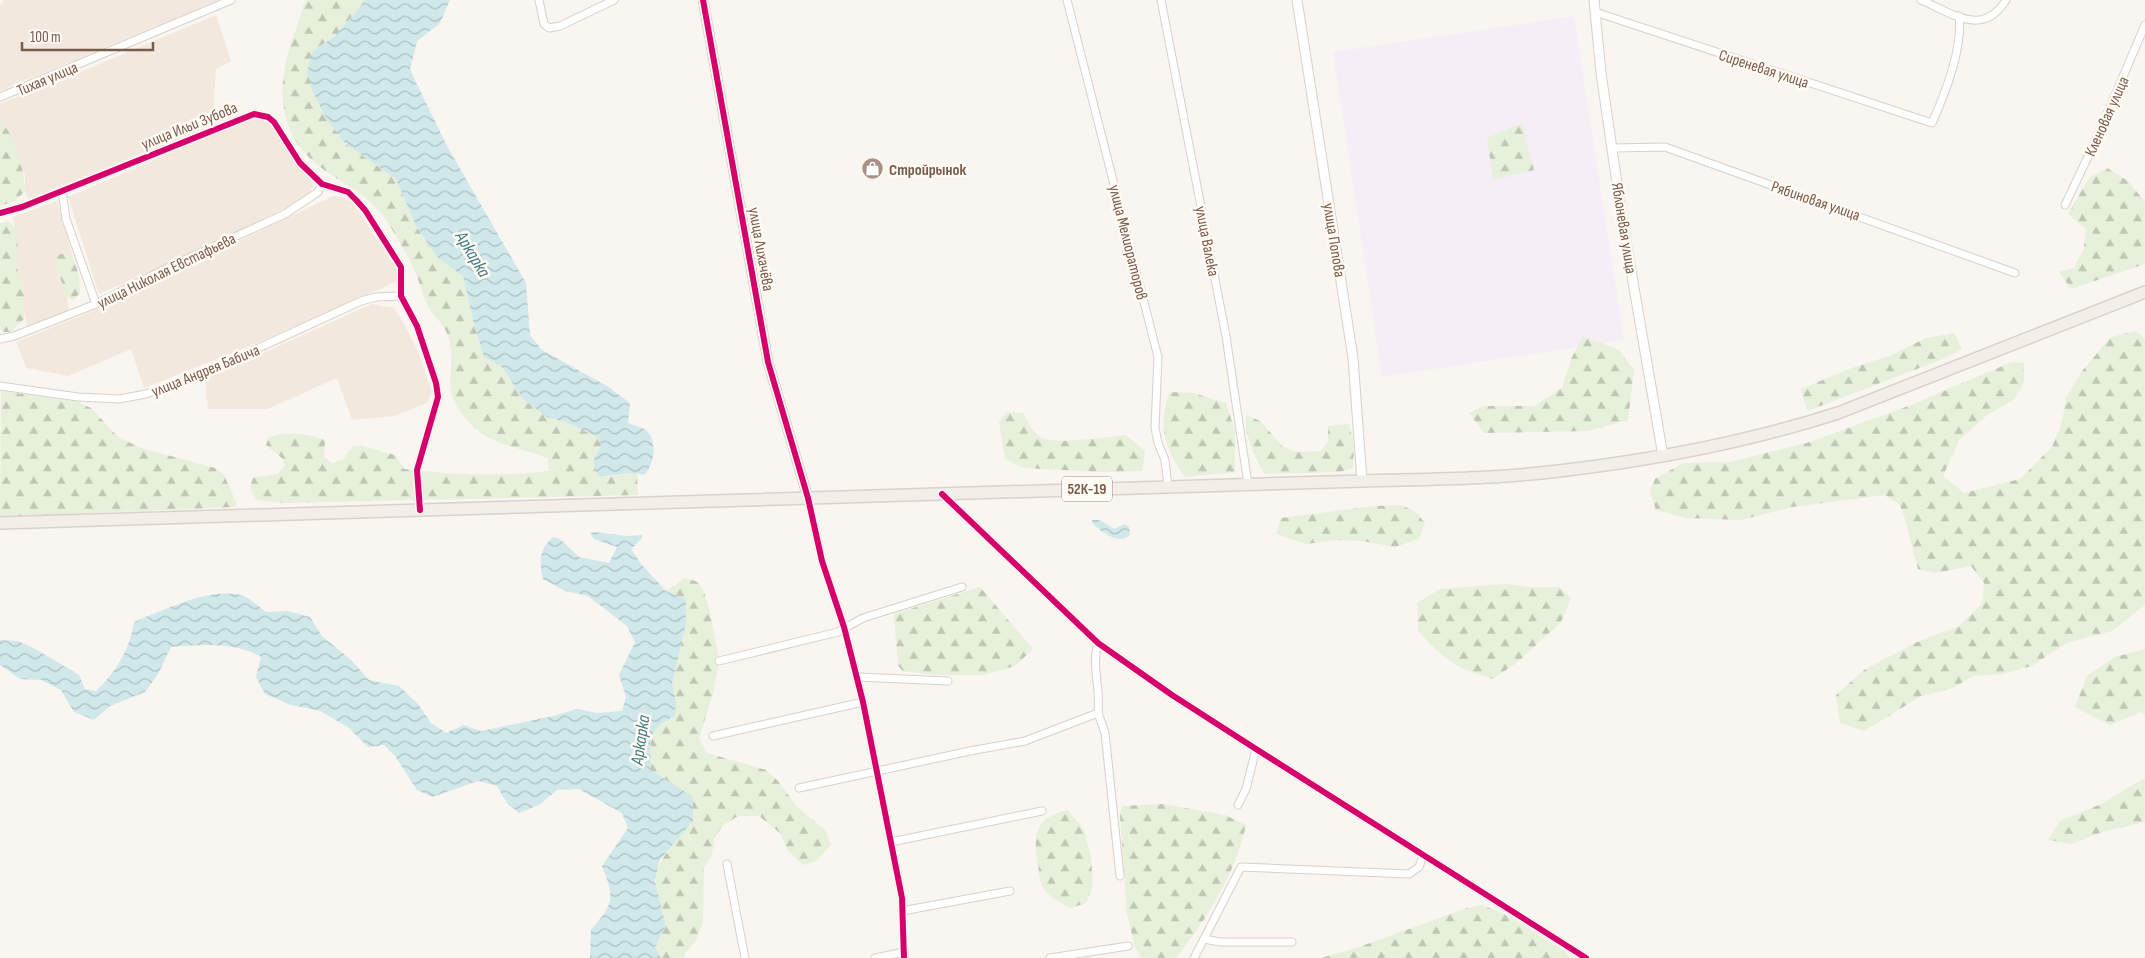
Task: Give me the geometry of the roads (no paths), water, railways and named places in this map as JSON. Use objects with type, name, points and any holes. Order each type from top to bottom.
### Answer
[{"type":"main road","name":"52К-19","points":[[0,523],[1362,481],[1510,476],[1558,471],[1663,456],[1773,432],[1838,413],[2145,292]]},
{"type":"street","name":"Тихая улица","points":[[0,97],[231,0]]},
{"type":"street","points":[[539,0],[544,24],[549,28],[560,26],[614,0]]},
{"type":"street","name":"улица Лихачёва","points":[[703,0],[768,362],[808,498]]},
{"type":"street","name":"улица Мелиораторов","points":[[1067,0],[1158,357],[1155,428],[1164,460],[1168,487]]},
{"type":"street","name":"улица Валека","points":[[1160,0],[1226,336],[1248,484]]},
{"type":"street","name":"улица Попова","points":[[1297,0],[1353,358],[1362,481]]},
{"type":"street","name":"Яблоневая улица","points":[[1594,0],[1622,218],[1663,456]]},
{"type":"street","points":[[1921,0],[1973,21],[1991,18],[1998,12],[2006,0]]},
{"type":"street","name":"Сиреневая улица","points":[[1595,12],[1932,123],[1948,81],[1960,35],[1960,16]]},
{"type":"street","name":"Кленовая улица","points":[[2065,205],[2095,142],[2145,25]]},
{"type":"street","name":"улица Ильи Зубова","points":[[0,213],[22,207],[254,114],[268,117],[274,122],[300,163],[322,184],[348,192],[366,210],[401,267],[401,296],[417,326],[436,383],[438,397],[417,470],[420,510]]},
{"type":"street","name":"Рябиновая улица","points":[[1613,148],[1665,147],[2015,273]]},
{"type":"street","name":"улица Николая Евстафьева","points":[[0,339],[14,336],[96,304],[169,267],[285,214],[312,197],[322,184]]},
{"type":"street","points":[[62,191],[66,219],[96,304]]},
{"type":"street","name":"улица Андрея Бабича","points":[[0,386],[78,397],[119,398],[146,394],[200,375],[361,301],[376,297],[401,296]]},
{"type":"street","points":[[942,494],[1098,643],[1172,695],[1586,958]]},
{"type":"street","points":[[808,498],[822,561],[844,627],[863,702],[878,770],[902,911],[904,955],[875,958]]},
{"type":"street","points":[[719,661],[838,632],[844,627],[906,604],[962,587]]},
{"type":"street","points":[[1098,643],[1094,656],[1100,702],[1098,713],[1105,733],[1120,876]]},
{"type":"street","points":[[857,677],[948,681]]},
{"type":"street","points":[[713,736],[863,702]]},
{"type":"street","points":[[799,788],[878,770],[1026,741],[1098,713]]},
{"type":"street","points":[[1238,805],[1246,789],[1256,749]]},
{"type":"street","points":[[891,842],[1042,811]]},
{"type":"street","points":[[1194,958],[1240,867],[1409,874],[1419,867],[1423,856]]},
{"type":"street","points":[[727,864],[745,958]]},
{"type":"street","points":[[902,911],[1010,891]]},
{"type":"street","points":[[1204,939],[1220,942],[1292,942]]},
{"type":"street","points":[[1050,958],[1128,946]]},
{"type":"water","name":"Аркарка","points":[[366,0],[450,0],[440,23],[417,41],[410,70],[447,146],[526,283],[530,335],[542,350],[607,386],[630,403],[628,423],[647,431],[653,442],[652,460],[644,475],[633,473],[598,476],[593,461],[601,446],[599,438],[568,423],[547,417],[523,399],[502,367],[484,357],[463,276],[437,257],[416,226],[396,179],[346,144],[327,120],[312,90],[307,72],[313,51],[335,36]]},
{"type":"water","points":[[1092,520],[1100,520],[1114,529],[1125,524],[1129,527],[1130,535],[1120,539],[1115,538],[1100,530],[1092,523]]},
{"type":"water","name":"Аркарка","points":[[590,533],[626,536],[642,535],[642,538],[631,549],[641,564],[666,591],[686,599],[686,624],[672,684],[676,701],[675,716],[665,721],[654,731],[651,743],[651,770],[693,797],[693,821],[659,861],[655,881],[666,926],[655,946],[661,958],[590,958],[591,930],[608,907],[610,900],[609,886],[602,866],[628,828],[622,813],[579,789],[557,790],[539,805],[519,813],[507,803],[497,786],[478,781],[432,797],[417,790],[395,756],[384,745],[368,747],[348,727],[320,711],[291,705],[265,694],[256,677],[261,657],[230,646],[194,645],[171,647],[158,674],[145,692],[110,706],[94,720],[74,712],[61,690],[41,680],[20,679],[0,665],[0,640],[18,641],[79,675],[85,689],[96,691],[121,660],[129,642],[134,622],[188,601],[217,594],[231,594],[247,597],[266,612],[287,611],[310,617],[322,636],[351,660],[369,680],[399,686],[418,704],[431,723],[446,733],[464,725],[481,731],[577,709],[598,713],[622,711],[626,697],[619,675],[635,642],[627,626],[588,596],[565,591],[543,579],[542,573],[541,556],[545,546],[553,537],[560,539],[579,557],[609,563],[617,547],[594,539]]},
{"type":"place","name":"Стройрынок","points":[[873,169]]}]
